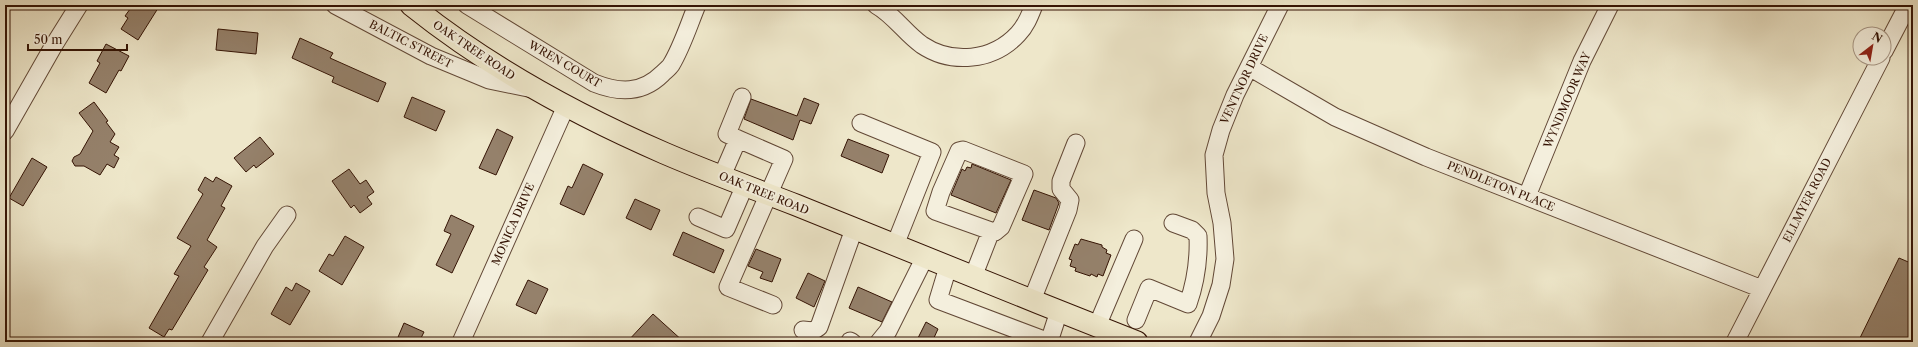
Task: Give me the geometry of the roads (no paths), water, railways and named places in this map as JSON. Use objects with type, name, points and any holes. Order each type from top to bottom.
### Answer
[{"type":"main road","name":"OAK TREE ROAD","points":[[411,5],[466,46],[535,89],[566,106],[663,152],[1137,342]]},
{"type":"street","points":[[5,131],[11,108],[79,5]]},
{"type":"street","name":"BALTIC STREET","points":[[335,5],[431,56],[489,80],[535,89]]},
{"type":"street","name":"WREN COURT","points":[[467,5],[594,83],[610,89],[630,91],[644,87],[657,79],[671,66],[697,5]]},
{"type":"street","points":[[876,5],[892,15],[922,44],[935,52],[964,58],[994,52],[1007,44],[1023,28],[1034,5]]},
{"type":"street","name":"VENTNOR DRIVE","points":[[1198,342],[1213,310],[1221,284],[1225,259],[1222,223],[1216,193],[1214,155],[1221,130],[1249,67],[1280,5]]},
{"type":"street","name":"WYNDMOOR WAY","points":[[1527,196],[1582,61],[1610,5]]},
{"type":"street","points":[[1892,36],[1908,5]]},
{"type":"street","name":"ELLMYER ROAD","points":[[1735,342],[1877,66]]},
{"type":"street","name":"PENDLETON PLACE","points":[[1249,67],[1335,117],[1426,157],[1762,289]]},
{"type":"street","points":[[742,97],[727,134],[784,159],[728,287],[773,306]]},
{"type":"street","name":"MONICA DRIVE","points":[[461,342],[566,106]]},
{"type":"street","points":[[861,123],[932,152],[895,245]]},
{"type":"street","points":[[722,176],[738,139]]},
{"type":"street","points":[[1032,300],[1068,210],[1070,200],[1061,189],[1061,181],[1076,144]]},
{"type":"street","points":[[963,150],[1024,174],[1001,227],[995,232],[991,231],[935,211],[941,192],[959,151],[963,150]]},
{"type":"street","points":[[698,217],[726,229],[745,185]]},
{"type":"street","points":[[210,342],[265,246],[287,215]]},
{"type":"street","points":[[1136,320],[1148,288],[1188,304],[1194,285],[1198,262],[1198,236],[1192,230],[1173,223]]},
{"type":"street","points":[[803,330],[813,331],[818,327],[854,229]]},
{"type":"street","points":[[973,276],[991,231]]},
{"type":"street","points":[[1098,326],[1134,239]]},
{"type":"street","points":[[879,342],[888,331],[925,257]]},
{"type":"street","points":[[948,266],[938,300],[1049,342],[1059,311]]}]
